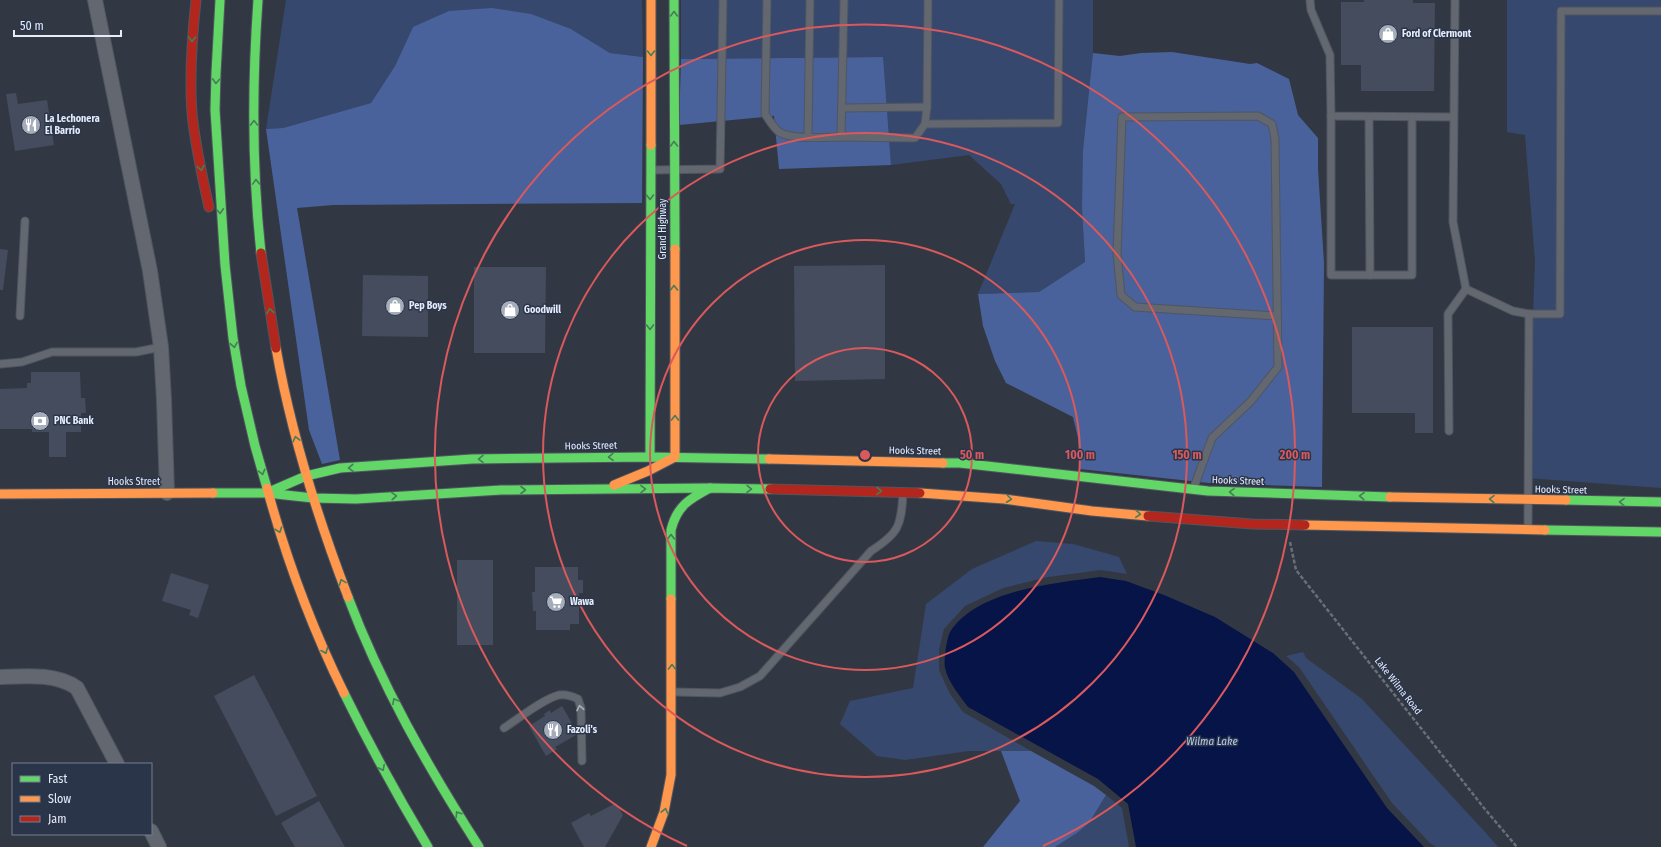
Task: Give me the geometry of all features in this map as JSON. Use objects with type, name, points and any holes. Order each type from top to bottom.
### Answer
[{"type":"main road","points":[[196,0],[191,83],[193,122],[200,168],[211,214]]},
{"type":"main road","points":[[220,0],[215,98],[222,247],[241,387],[267,493],[291,564],[330,662],[359,724],[402,807],[428,847]]},
{"type":"main road","points":[[258,0],[254,100],[258,221],[265,287],[274,338],[306,476],[349,600],[383,680],[443,791],[479,847]]},
{"type":"main road","points":[[256,30],[262,0]]},
{"type":"main road","name":"Grand Highway","points":[[650,457],[651,0]]},
{"type":"main road","name":"Grand Highway","points":[[674,0],[674,457]]},
{"type":"main road","points":[[214,230],[228,292]]},
{"type":"main road","points":[[650,457],[672,471]]},
{"type":"main road","points":[[590,490],[619,484],[674,457]]},
{"type":"main road","name":"Hooks Street","points":[[267,493],[306,476],[340,468],[472,459],[674,457],[960,464],[1194,490],[1386,497],[1661,502]]},
{"type":"main road","points":[[685,478],[698,485],[710,488]]},
{"type":"main road","points":[[652,847],[662,822],[668,798],[671,775],[671,530],[673,519],[684,503],[710,488]]},
{"type":"main road","name":"Hooks Street","points":[[0,494],[267,493],[313,498],[356,499],[501,490],[710,488],[903,492],[1004,498],[1092,511],[1252,524],[1661,532]]},
{"type":"street","points":[[95,0],[150,271],[161,348],[167,493]]},
{"type":"street","points":[[0,677],[32,676],[69,682],[80,691],[116,763]]},
{"type":"street","points":[[152,833],[159,847]]},
{"type":"lane","points":[[651,170],[720,169],[723,0]]},
{"type":"lane","points":[[767,0],[765,114],[780,133],[791,136],[915,138],[925,124],[927,107],[928,0]]},
{"type":"lane","points":[[808,136],[810,0]]},
{"type":"lane","points":[[841,137],[844,0]]},
{"type":"lane","points":[[925,124],[1058,123],[1059,0]]},
{"type":"lane","points":[[1310,0],[1311,10],[1330,55],[1331,275],[1412,275],[1412,117]]},
{"type":"lane","points":[[1449,431],[1448,314],[1466,289],[1453,222],[1455,0]]},
{"type":"lane","points":[[1466,289],[1513,311],[1529,314],[1560,314],[1561,11],[1661,11]]},
{"type":"lane","points":[[842,108],[927,107]]},
{"type":"lane","points":[[1194,490],[1212,438],[1250,401],[1278,366],[1275,139],[1272,124],[1258,116],[1122,117],[1117,253],[1120,295],[1135,308],[1277,316]]},
{"type":"lane","points":[[1331,116],[1453,117]]},
{"type":"lane","points":[[1369,117],[1370,275]]},
{"type":"lane","points":[[20,316],[25,221]]},
{"type":"lane","points":[[1528,530],[1529,314]]},
{"type":"lane","points":[[0,364],[22,362],[52,352],[136,352],[161,348]]},
{"type":"lane","points":[[672,692],[720,693],[740,687],[760,676],[871,551],[886,541],[897,530],[902,514],[903,492]]},
{"type":"lane","points":[[504,728],[545,702],[560,695],[578,699],[581,708],[582,761]]},
{"type":"path","name":"Lake Wilma Road","points":[[1286,524],[1296,570],[1484,808],[1517,847]]},
{"type":"shaded area","points":[[286,0],[642,0],[643,57],[610,53],[571,29],[413,27],[395,66],[371,103],[283,128],[266,129]]},
{"type":"shaded area","points":[[681,0],[1093,0],[1093,53],[1082,209],[1085,262],[1039,292],[978,294],[1015,204],[1011,204],[1001,184],[969,155],[891,165],[882,57],[681,59]]},
{"type":"shaded area","points":[[1507,0],[1661,0],[1661,488],[1527,478],[1535,261],[1525,135],[1507,132]]},
{"type":"shaded area","points":[[492,8],[531,14],[571,29],[610,53],[643,57],[642,203],[333,205],[297,208],[340,460],[322,464],[309,430],[266,129],[283,128],[371,103],[395,66],[413,27],[449,11]]},
{"type":"shaded area","points":[[1172,52],[1250,64],[1257,63],[1289,79],[1298,115],[1318,138],[1318,169],[1324,263],[1322,487],[1209,483],[1080,469],[1078,438],[1073,417],[1006,383],[995,361],[983,326],[978,294],[1039,292],[1085,262],[1082,209],[1083,151],[1093,53],[1120,56],[1141,53]]},
{"type":"shaded area","points":[[883,57],[891,165],[779,169],[774,116],[679,125],[681,59]]},
{"type":"shaded area","points":[[1036,541],[1073,544],[1119,557],[1127,574],[1101,570],[1048,577],[1003,588],[965,606],[944,629],[939,649],[939,670],[950,694],[963,712],[1031,751],[969,751],[905,760],[877,756],[840,724],[850,701],[913,688],[926,604],[972,569]]},
{"type":"shaded area","points":[[1303,652],[1306,658],[1362,699],[1498,847],[1436,847],[1430,843],[1392,803],[1299,667],[1286,656]]},
{"type":"shaded area","points":[[1001,751],[1031,751],[1094,786],[1106,795],[1089,823],[1077,833],[1055,847],[983,847],[1020,801]]},
{"type":"shaded area","points":[[1106,795],[1122,808],[1129,847],[1055,847],[1077,833],[1089,823]]},
{"type":"water","name":"Wilma Lake","points":[[1100,577],[1126,581],[1164,595],[1215,617],[1273,653],[1294,672],[1387,808],[1424,847],[1136,847],[1128,804],[1098,779],[968,707],[951,684],[945,666],[949,634],[962,618],[978,607],[997,598],[1018,591],[1061,582]]},
{"type":"building","name":"Ford of Clermont","points":[[1364,0],[1413,0],[1413,3],[1435,3],[1434,91],[1361,91],[1361,65],[1341,65],[1341,2],[1364,2]]},
{"type":"building","name":"La Lechonera El Barrio","points":[[16,93],[18,104],[47,100],[54,145],[15,151],[6,94]]},
{"type":"building","points":[[0,249],[8,250],[3,290],[0,290]]},
{"type":"building","points":[[885,265],[885,379],[795,381],[794,266]]},
{"type":"building","name":"Goodwill","points":[[474,267],[546,267],[545,353],[474,353]]},
{"type":"building","name":"Pep Boys","points":[[363,275],[428,276],[428,337],[362,336]]},
{"type":"building","points":[[1352,327],[1433,327],[1433,433],[1415,433],[1415,413],[1352,413]]},
{"type":"building","name":"PNC Bank","points":[[31,372],[80,372],[81,398],[85,398],[86,413],[81,413],[81,432],[66,432],[66,457],[49,457],[49,432],[32,432],[32,429],[0,429],[0,389],[27,388],[27,383],[31,383]]},
{"type":"building","points":[[457,560],[493,560],[493,645],[457,645]]},
{"type":"building","name":"Wawa","points":[[535,567],[578,567],[578,580],[583,580],[583,593],[579,593],[579,624],[570,624],[570,630],[536,630],[536,611],[533,611],[532,592],[535,592]]},
{"type":"building","points":[[171,573],[209,585],[198,618],[189,615],[191,610],[162,601]]},
{"type":"building","points":[[254,675],[317,796],[276,816],[214,696]]},
{"type":"building","name":"Fazoli's","points":[[562,706],[578,734],[555,747],[557,749],[546,756],[529,726],[545,716],[544,714],[550,710],[551,713]]},
{"type":"building","points":[[319,801],[345,847],[295,847],[281,823]]},
{"type":"building","points":[[616,803],[623,815],[605,847],[584,847],[571,823],[589,813],[591,816]]},
{"type":"traffic: fast","points":[[220,0],[215,110],[225,265],[233,338],[241,386],[255,446],[267,488]]},
{"type":"traffic: fast","points":[[258,0],[254,127],[256,190],[261,253]]},
{"type":"traffic: fast","points":[[674,0],[675,249]]},
{"type":"traffic: fast","points":[[650,457],[651,145]]},
{"type":"traffic: fast","points":[[269,492],[306,476],[340,468],[472,459],[650,457],[769,459]]},
{"type":"traffic: fast","points":[[943,463],[960,463],[1208,491],[1390,497]]},
{"type":"traffic: fast","points":[[213,493],[267,493],[313,498],[356,499],[501,490],[710,488],[770,489]]},
{"type":"traffic: fast","points":[[671,599],[671,530],[680,509],[690,500],[710,488]]},
{"type":"traffic: fast","points":[[1566,500],[1661,502]]},
{"type":"traffic: fast","points":[[1545,530],[1661,532]]},
{"type":"traffic: fast","points":[[348,597],[375,662],[407,725],[442,787],[479,847]]},
{"type":"traffic: fast","points":[[344,693],[384,771],[428,847]]},
{"type":"traffic: slow","points":[[651,0],[651,145]]},
{"type":"traffic: slow","points":[[614,485],[648,471],[675,457],[675,249]]},
{"type":"traffic: slow","points":[[276,348],[297,443],[326,536],[348,597]]},
{"type":"traffic: slow","points":[[769,459],[943,463]]},
{"type":"traffic: slow","points":[[267,488],[291,566],[321,643],[344,693]]},
{"type":"traffic: slow","points":[[0,494],[213,493]]},
{"type":"traffic: slow","points":[[920,493],[1004,499],[1092,511],[1148,516]]},
{"type":"traffic: slow","points":[[1390,497],[1566,500]]},
{"type":"traffic: slow","points":[[1305,525],[1545,530]]},
{"type":"traffic: slow","points":[[651,847],[664,812],[671,775],[671,599]]},
{"type":"traffic: jam","points":[[196,0],[191,56],[192,113],[201,172],[209,207]]},
{"type":"traffic: jam","points":[[261,253],[276,348]]},
{"type":"traffic: jam","points":[[770,489],[920,493]]},
{"type":"traffic: jam","points":[[1148,516],[1252,524],[1305,525]]},
{"type":"place","name":"Ford of Clermont","points":[[1388,34]]},
{"type":"place","name":"La Lechonera El Barrio","points":[[31,125]]},
{"type":"place","name":"Pep Boys","points":[[395,306]]},
{"type":"place","name":"Goodwill","points":[[510,310]]},
{"type":"place","name":"PNC Bank","points":[[40,421]]},
{"type":"place","name":"Wawa","points":[[556,602]]},
{"type":"place","name":"Fazoli's","points":[[553,730]]}]
